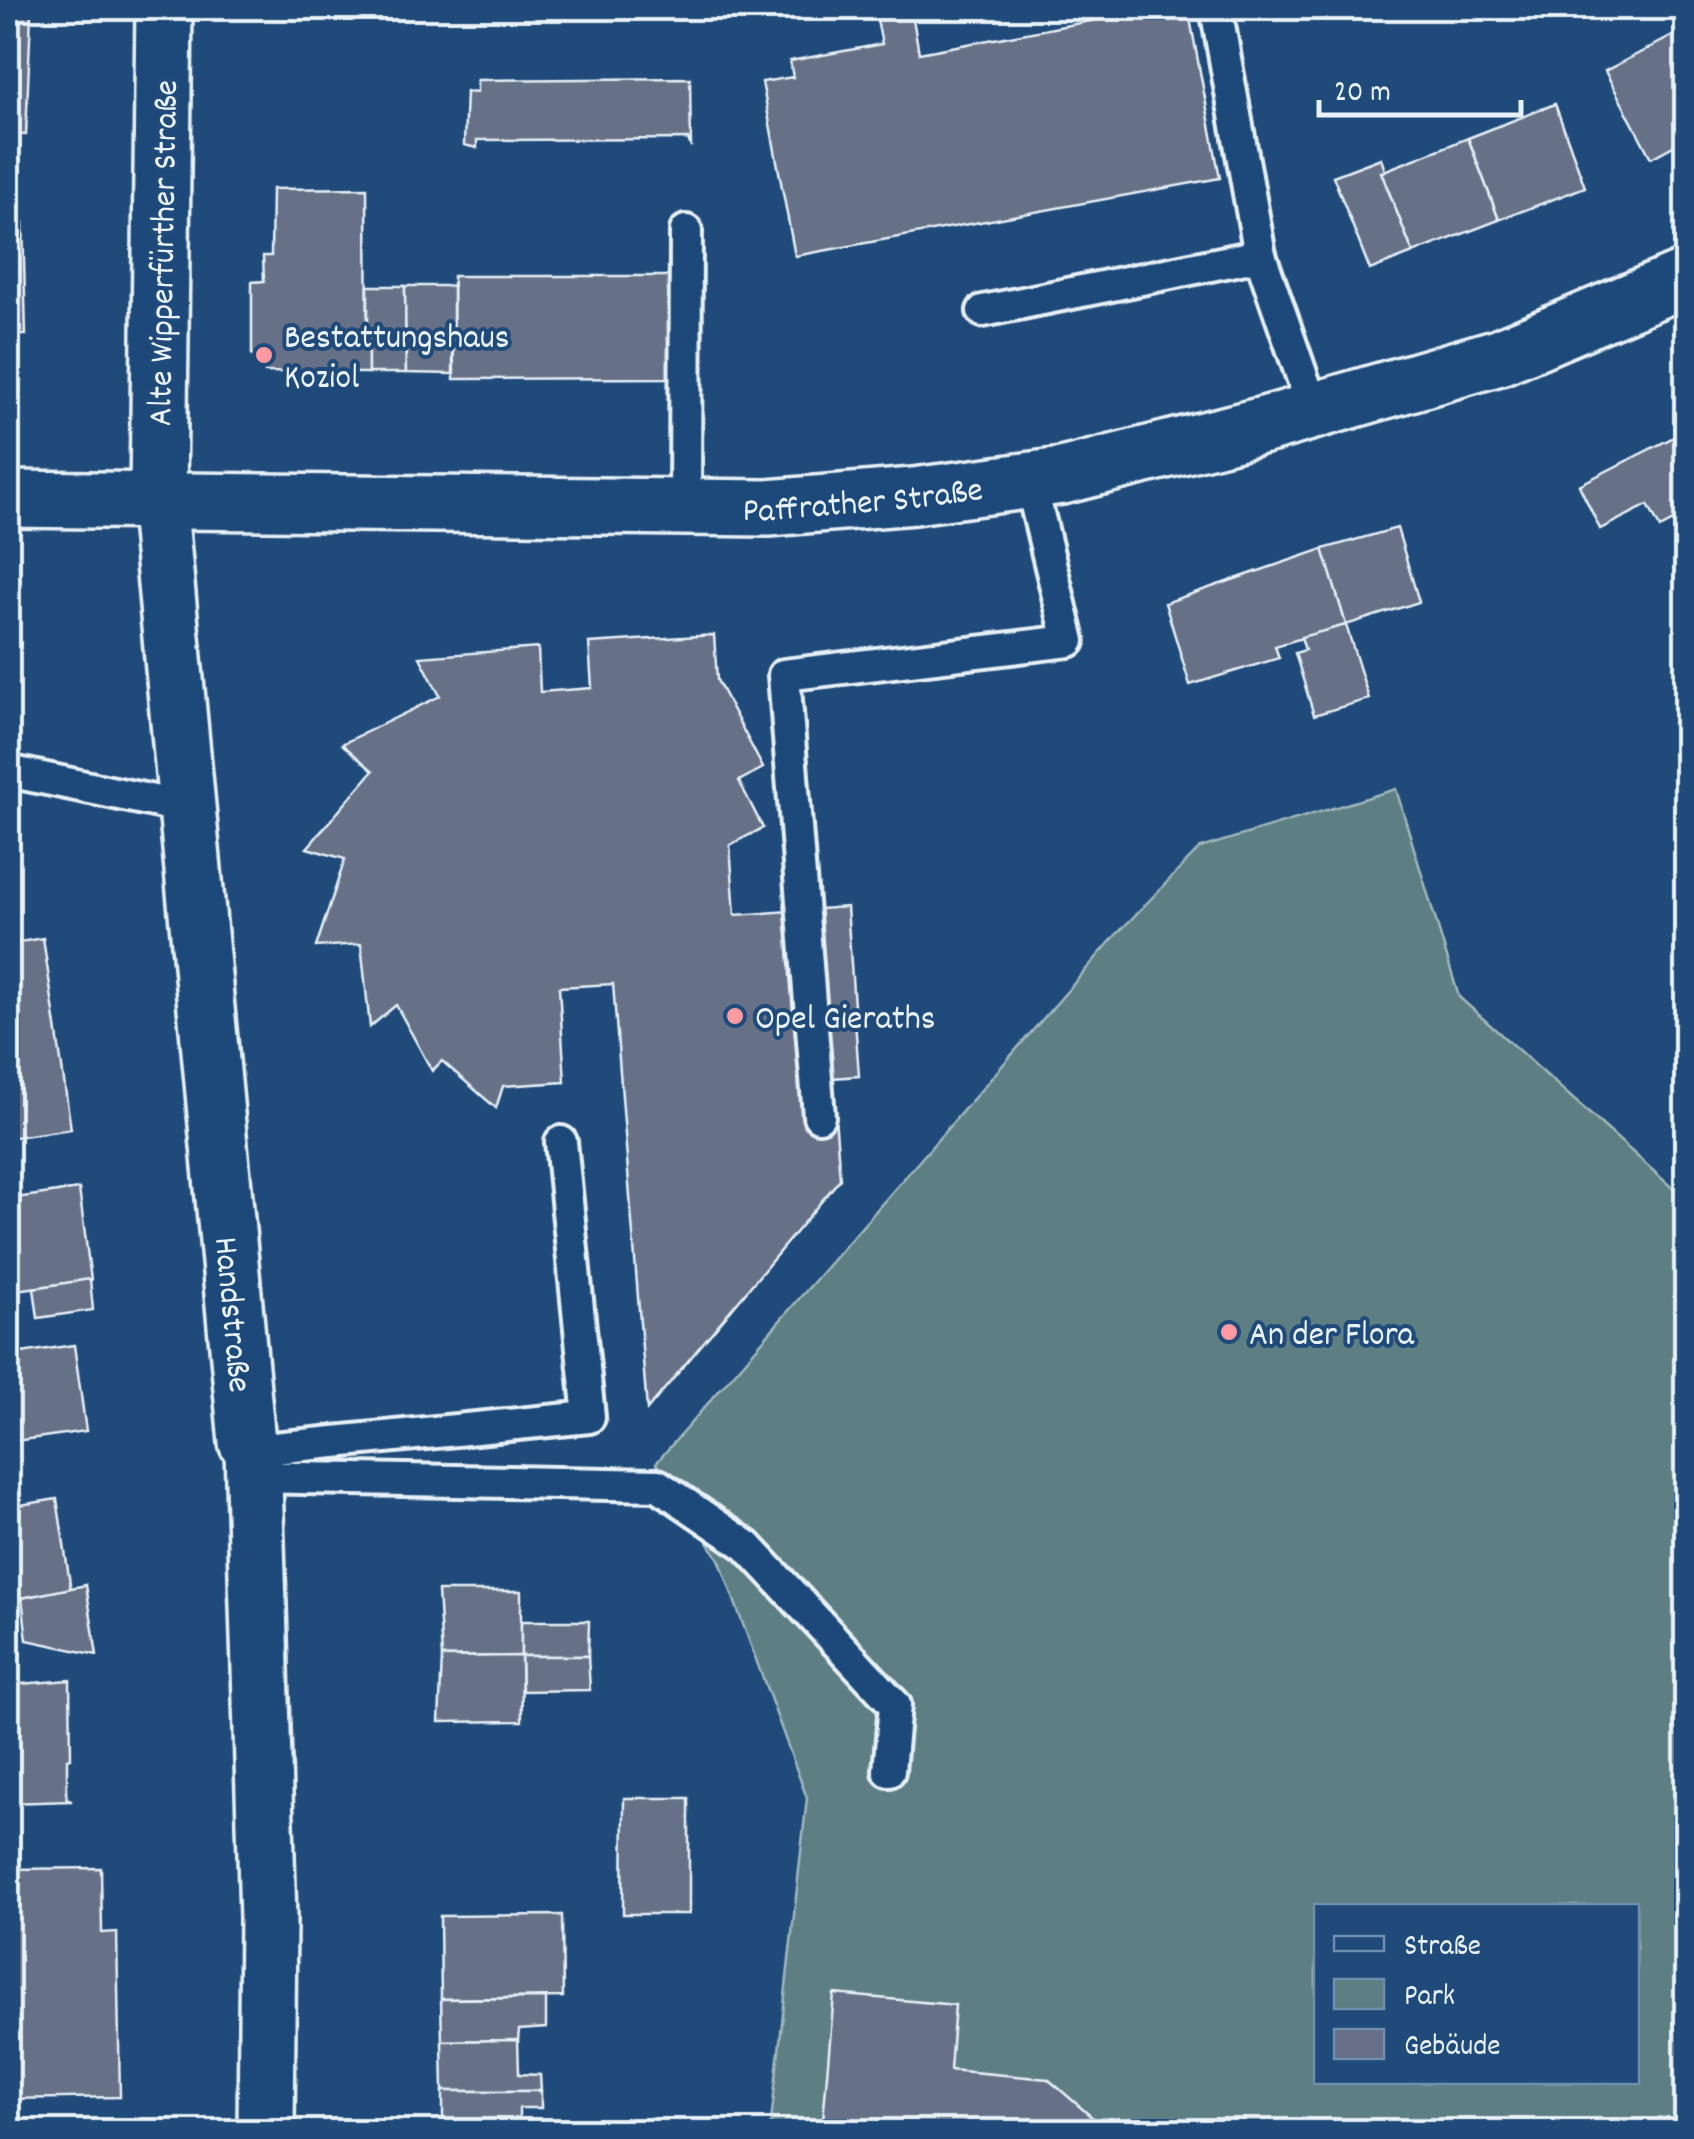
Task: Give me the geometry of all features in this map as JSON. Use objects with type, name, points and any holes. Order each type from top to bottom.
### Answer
[{"type":"main road","name":"Alte Wipperfürther Straße","points":[[158,499],[164,8]]},
{"type":"main road","name":"Paffrather Straße","points":[[8,499],[786,506],[1062,476],[1314,411],[1499,357],[1686,278]]},
{"type":"main road","name":"Handstraße","points":[[158,499],[252,1464],[268,1917],[266,2132]]},
{"type":"lane","points":[[1216,8],[1260,254],[1314,411]]},
{"type":"lane","points":[[685,507],[686,231]]},
{"type":"lane","points":[[983,311],[1260,254]]},
{"type":"lane","points":[[819,1116],[784,675],[1069,640],[1030,480]]},
{"type":"lane","points":[[8,771],[187,808]]},
{"type":"lane","points":[[252,1464],[589,1417],[561,1142]]},
{"type":"lane","points":[[252,1464],[658,1484],[747,1546],[895,1705],[889,1771]]},
{"type":"green space","name":"An der Flora","points":[[1396,789],[1459,997],[1686,1200],[1686,2131],[770,2131],[807,1798],[719,1559],[656,1463],[1116,935],[1200,848]]},
{"type":"building","points":[[1160,8],[1188,8],[1220,178],[795,256],[762,82],[793,77],[790,61],[882,44],[877,20],[912,13],[919,53]]},
{"type":"building","points":[[8,13],[31,13],[26,135],[8,134]]},
{"type":"building","points":[[1686,29],[1686,139],[1651,158],[1605,71]]},
{"type":"building","points":[[690,78],[691,147],[688,139],[477,140],[477,148],[464,145],[466,92],[477,93],[477,80]]},
{"type":"building","points":[[1555,104],[1585,187],[1499,220],[1468,138]]},
{"type":"building","points":[[1468,138],[1499,220],[1413,253],[1381,172]]},
{"type":"building","points":[[1381,158],[1385,171],[1381,172],[1413,253],[1370,270],[1333,176]]},
{"type":"building","points":[[367,188],[368,373],[265,372],[252,355],[252,282],[264,281],[263,256],[271,256],[272,189]]},
{"type":"building","points":[[8,222],[23,222],[26,335],[9,335],[8,428]]},
{"type":"building","points":[[453,276],[672,276],[672,378],[454,379]]},
{"type":"building","points":[[368,286],[405,286],[406,373],[368,373]]},
{"type":"building","points":[[405,286],[453,286],[453,374],[406,373]]},
{"type":"building","points":[[1682,433],[1686,442],[1686,514],[1660,528],[1648,505],[1600,529],[1579,485]]},
{"type":"building","points":[[1397,528],[1419,602],[1346,625],[1323,549]]},
{"type":"building","points":[[1323,549],[1346,625],[1275,646],[1279,658],[1190,685],[1165,603]]},
{"type":"building","points":[[1346,625],[1369,699],[1314,715],[1295,653],[1305,650],[1301,637]]},
{"type":"building","name":"Opel Gieraths","points":[[714,635],[717,680],[763,768],[739,781],[763,828],[730,845],[735,915],[847,907],[859,1076],[832,1078],[840,1179],[647,1410],[613,984],[559,987],[565,1082],[503,1086],[496,1108],[442,1061],[432,1071],[396,1005],[370,1027],[361,944],[316,947],[345,859],[307,848],[373,771],[342,744],[440,696],[420,657],[538,648],[540,692],[592,688],[589,643]]},
{"type":"building","points":[[43,938],[71,1129],[8,1138],[8,944]]},
{"type":"building","points":[[79,1189],[91,1280],[8,1291],[8,1199]]},
{"type":"building","points":[[90,1279],[93,1310],[38,1318],[34,1288]]},
{"type":"building","points":[[74,1345],[86,1431],[8,1442],[8,1355]]},
{"type":"building","points":[[57,1499],[71,1590],[8,1600],[8,1507]]},
{"type":"building","points":[[86,1585],[97,1655],[27,1640],[22,1598]]},
{"type":"building","points":[[438,1591],[521,1591],[521,1656],[442,1657]]},
{"type":"building","points":[[521,1621],[589,1621],[588,1656],[521,1656]]},
{"type":"building","points":[[521,1656],[588,1656],[590,1690],[522,1691]]},
{"type":"building","points":[[521,1656],[522,1721],[439,1722],[442,1657]]},
{"type":"building","points":[[70,1680],[67,1799],[72,1801],[8,1803],[8,1685]]},
{"type":"building","points":[[624,1798],[689,1798],[689,1914],[623,1914]]},
{"type":"building","points":[[101,1868],[102,1933],[117,1932],[120,2097],[8,2099],[8,1869]]},
{"type":"building","points":[[562,1915],[563,1997],[441,1999],[440,1916]]},
{"type":"building","points":[[834,1994],[955,2005],[950,2070],[1048,2079],[1109,2132],[822,2132]]},
{"type":"building","points":[[546,1998],[546,2028],[519,2030],[518,2040],[442,2041],[441,1999]]},
{"type":"building","points":[[518,2040],[519,2074],[540,2075],[541,2091],[443,2091],[442,2041]]},
{"type":"building","points":[[443,2091],[541,2091],[541,2108],[519,2108],[519,2132],[443,2132]]},
{"type":"place","name":"Bestattungshaus Koziol","points":[[264,355]]},
{"type":"place","name":"Opel Gieraths","points":[[735,1016]]},
{"type":"place","name":"An der Flora","points":[[1229,1332]]}]
